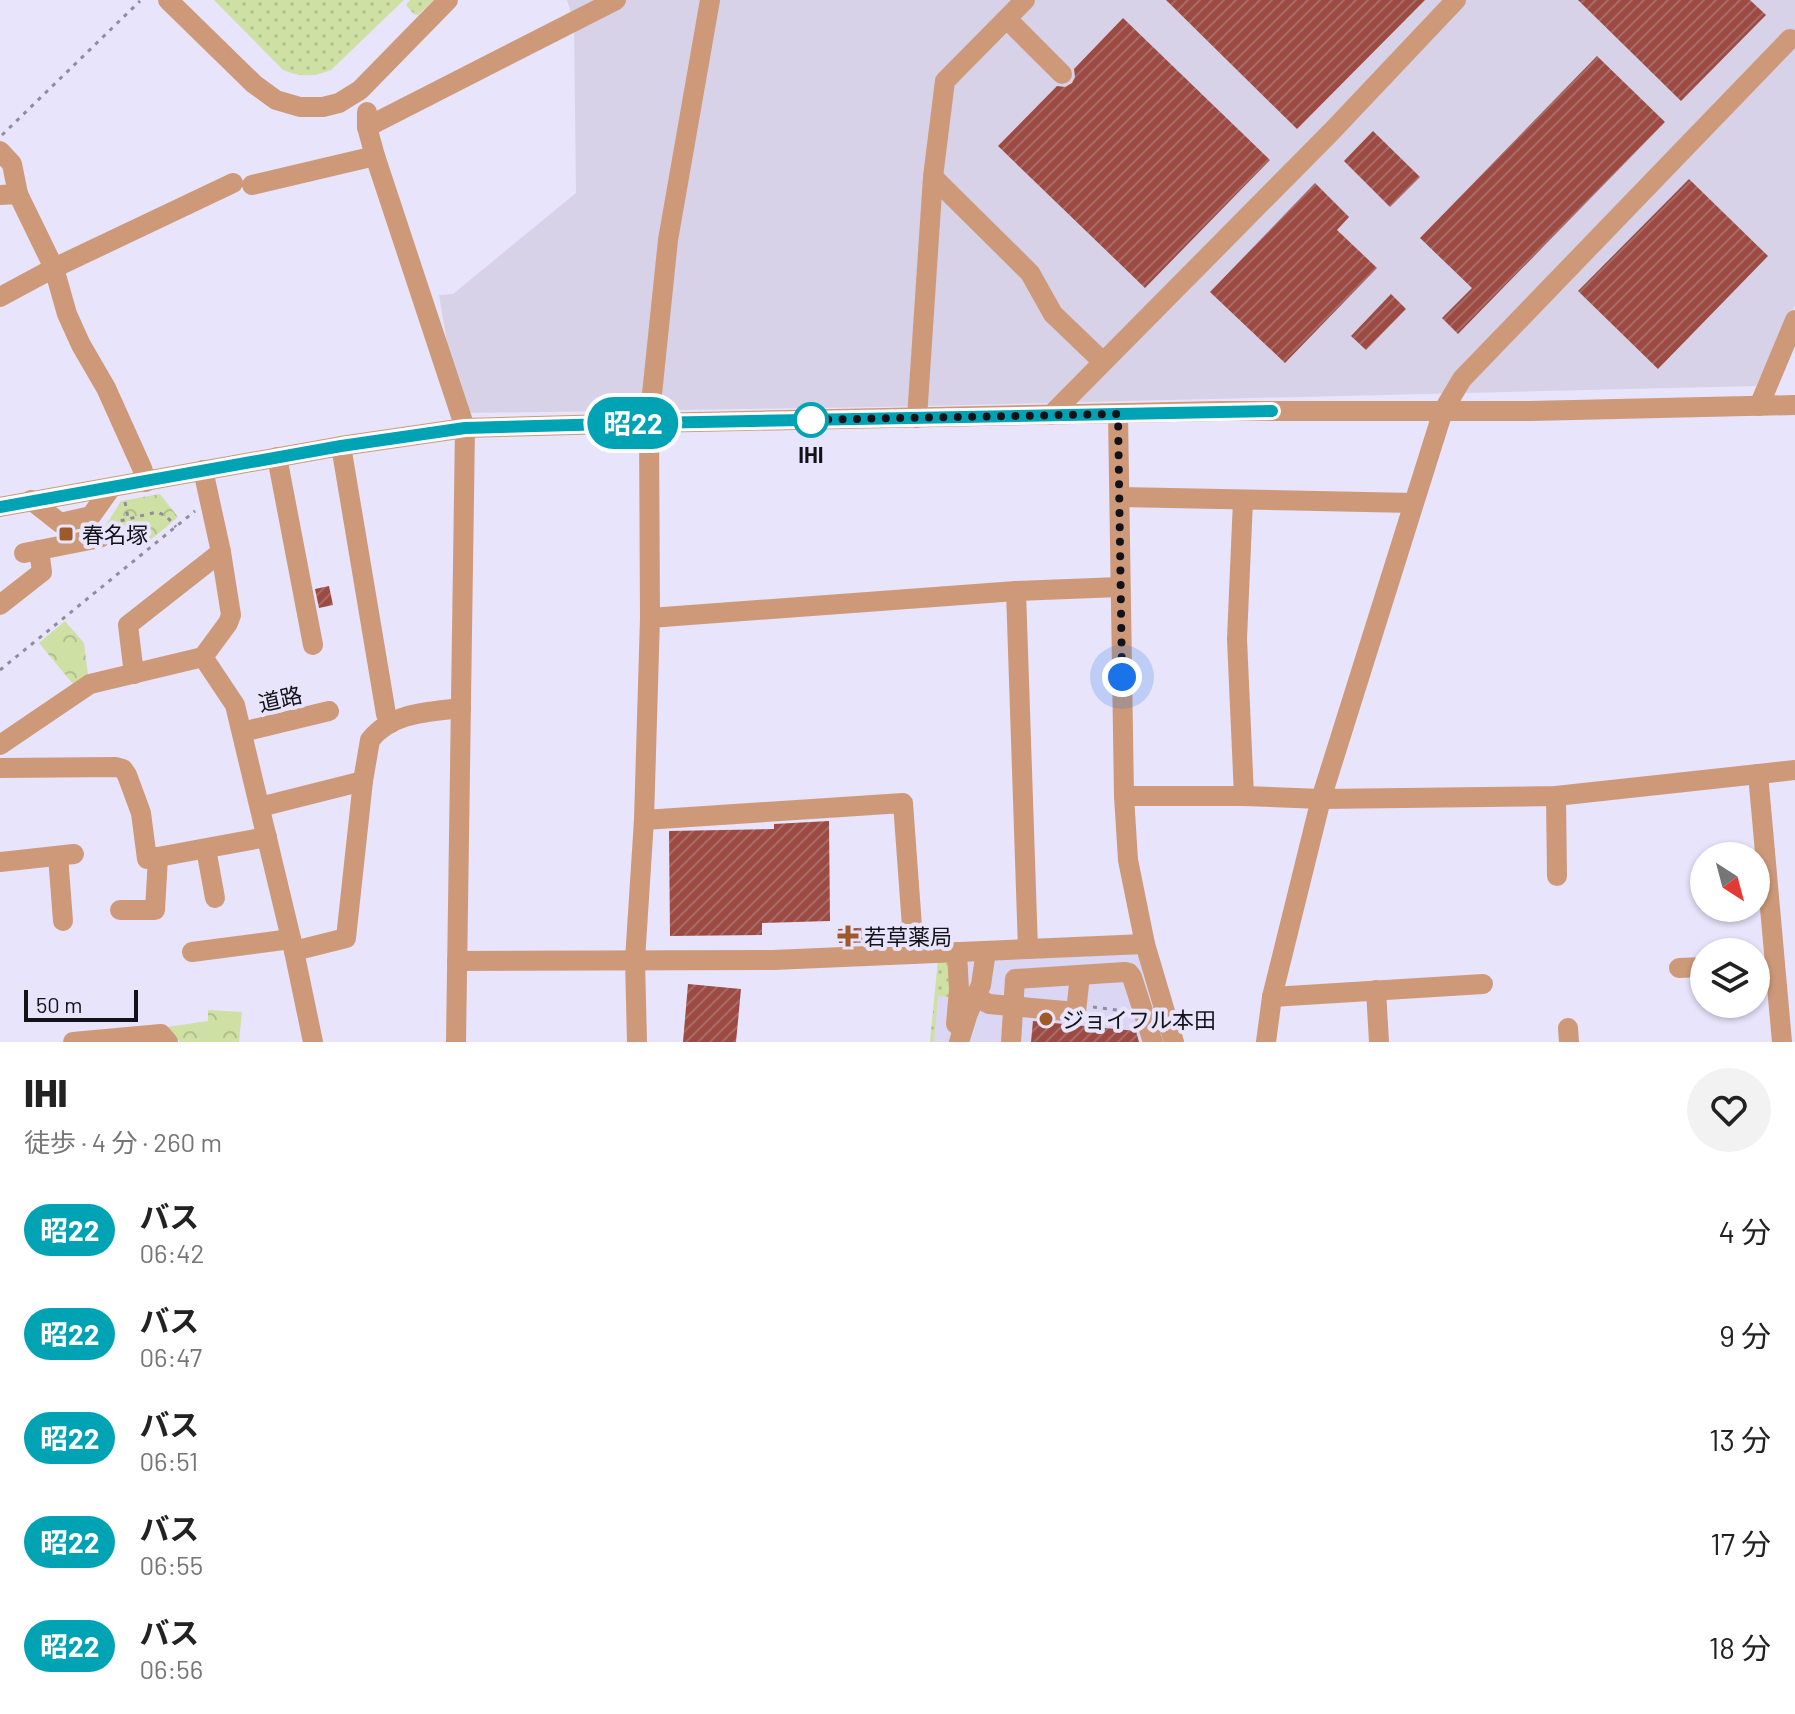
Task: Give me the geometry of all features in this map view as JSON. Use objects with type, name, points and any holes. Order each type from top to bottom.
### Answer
[{"type":"street","points":[[168,0],[254,84],[276,100],[300,107],[323,107],[339,103],[360,90],[448,0]]},
{"type":"street","points":[[456,1042],[465,428],[375,156],[367,119],[616,0]]},
{"type":"street","points":[[637,1042],[635,960],[644,820],[650,618],[649,423],[668,240],[710,0]]},
{"type":"street","points":[[1051,415],[1333,130],[1456,0]]},
{"type":"street","points":[[917,418],[933,177],[945,81],[1018,6],[1062,74]]},
{"type":"street","points":[[1266,1042],[1272,997],[1321,799],[1443,411],[1462,379],[1790,39]]},
{"type":"street","points":[[0,151],[12,164],[9,194],[54,268],[67,314],[106,388],[146,482]]},
{"type":"street","points":[[0,297],[54,268],[243,184],[375,156]]},
{"type":"street","points":[[933,177],[1030,273],[1053,314],[1103,362]]},
{"type":"street","points":[[1759,406],[1795,320]]},
{"type":"street","points":[[0,507],[31,500],[117,493],[146,482],[203,470],[465,428],[1220,411],[1530,411],[1795,405]]},
{"type":"street","points":[[1118,414],[1124,796],[1128,860],[1145,944],[1174,1042]]},
{"type":"street","points":[[341,446],[386,714],[391,723]]},
{"type":"street","points":[[277,457],[306,636]]},
{"type":"street","points":[[0,745],[90,684],[203,657],[231,615],[203,470]]},
{"type":"street","points":[[1120,497],[1413,503]]},
{"type":"street","points":[[1243,500],[1237,639],[1244,796]]},
{"type":"street","points":[[0,605],[42,572],[32,552],[103,531]]},
{"type":"street","points":[[134,674],[128,625],[221,552]]},
{"type":"street","points":[[650,618],[1016,591],[1120,587]]},
{"type":"street","points":[[1016,591],[1028,949]]},
{"type":"street","points":[[203,657],[235,705],[313,1042]]},
{"type":"street","points":[[192,952],[346,938],[370,740],[406,715],[461,708]]},
{"type":"street","name":"道路","points":[[242,732],[329,711]]},
{"type":"street","points":[[0,768],[123,769],[141,813],[147,859],[267,837]]},
{"type":"street","points":[[1124,796],[1321,799],[1556,796],[1795,770]]},
{"type":"street","points":[[1758,774],[1764,938]]},
{"type":"street","points":[[260,807],[363,781]]},
{"type":"street","points":[[1556,796],[1557,876]]},
{"type":"street","points":[[644,820],[903,803],[914,954]]},
{"type":"street","points":[[206,849],[215,898]]},
{"type":"street","points":[[0,862],[66,855],[63,921]]},
{"type":"street","points":[[120,910],[155,910],[158,857]]},
{"type":"street","points":[[457,961],[773,960],[1145,944]]},
{"type":"street","points":[[960,1039],[981,985],[986,951]]},
{"type":"street","points":[[957,952],[959,990],[956,1023],[960,1039]]},
{"type":"street","points":[[1679,968],[1690,968]]},
{"type":"street","points":[[1011,1042],[1015,979],[1129,973],[1153,1042]]},
{"type":"street","points":[[976,997],[989,1004],[1076,1012],[1080,975]]},
{"type":"street","points":[[1272,997],[1483,984]]},
{"type":"street","points":[[1770,988],[1782,1042]]},
{"type":"street","points":[[1376,990],[1379,1042]]},
{"type":"street","points":[[73,1042],[161,1034],[168,1042]]},
{"type":"path","points":[[0,136],[140,1]]},
{"type":"path","points":[[117,493],[128,518]]},
{"type":"path","points":[[0,670],[202,505]]},
{"type":"path","points":[[103,531],[128,518],[157,512],[166,516],[176,527]]},
{"type":"path","points":[[1077,1006],[1145,1013]]},
{"type":"shaded area","points":[[567,0],[1795,0],[1795,305],[1756,386],[880,407],[466,413],[454,384],[439,295],[453,294],[576,193],[574,22]]},
{"type":"shaded area","name":"ジョイフル本田","points":[[1131,951],[1142,958],[1167,1042],[930,1042],[938,961]]},
{"type":"green space","points":[[214,0],[404,0],[331,70],[307,75],[283,70]]},
{"type":"green space","points":[[410,0],[434,0],[418,15],[406,5]]},
{"type":"green space","points":[[160,494],[178,517],[148,542],[136,526],[101,533],[121,501]]},
{"type":"green space","points":[[65,621],[84,643],[88,675],[73,684],[39,643]]},
{"type":"green space","points":[[948,960],[950,997],[938,996],[934,1042],[930,1042],[938,961]]},
{"type":"green space","points":[[208,1010],[242,1012],[239,1042],[180,1042],[167,1027],[208,1021]]},
{"type":"building","points":[[1166,0],[1425,0],[1297,129]]},
{"type":"building","points":[[1578,0],[1750,0],[1766,15],[1681,101]]},
{"type":"building","points":[[1123,18],[1270,160],[1145,288],[998,146],[1057,86],[1065,87],[1072,83],[1074,69]]},
{"type":"building","points":[[1597,56],[1665,122],[1458,334],[1442,318],[1472,288],[1420,238]]},
{"type":"building","points":[[1373,131],[1420,177],[1390,207],[1344,161]]},
{"type":"building","points":[[1689,179],[1768,256],[1658,369],[1578,291]]},
{"type":"building","points":[[1315,183],[1349,217],[1337,230],[1377,268],[1285,363],[1210,292]]},
{"type":"building","points":[[1391,294],[1406,309],[1366,350],[1351,336]]},
{"type":"building","points":[[329,586],[333,605],[319,608],[315,589]]},
{"type":"building","points":[[829,821],[830,921],[762,923],[762,935],[670,936],[669,831],[774,829],[774,824]]},
{"type":"building","points":[[899,926],[900,942],[839,943],[838,929]]},
{"type":"building","points":[[688,984],[741,989],[736,1042],[683,1042]]},
{"type":"building","points":[[1033,1021],[1136,1031],[1139,1042],[1031,1042]]},
{"type":"bus line","name":"昭22","points":[[0,507],[341,446],[465,428],[1272,411]]},
{"type":"place","name":"IHI","points":[[811,420]]},
{"type":"place","name":"春名塚","points":[[66,534]]},
{"type":"place","name":"若草薬局","points":[[848,936]]},
{"type":"place","name":"ジョイフル本田","points":[[1046,1019]]},
{"type":"route","points":[[811,420],[798,420],[1118,414],[1122,677]]}]
